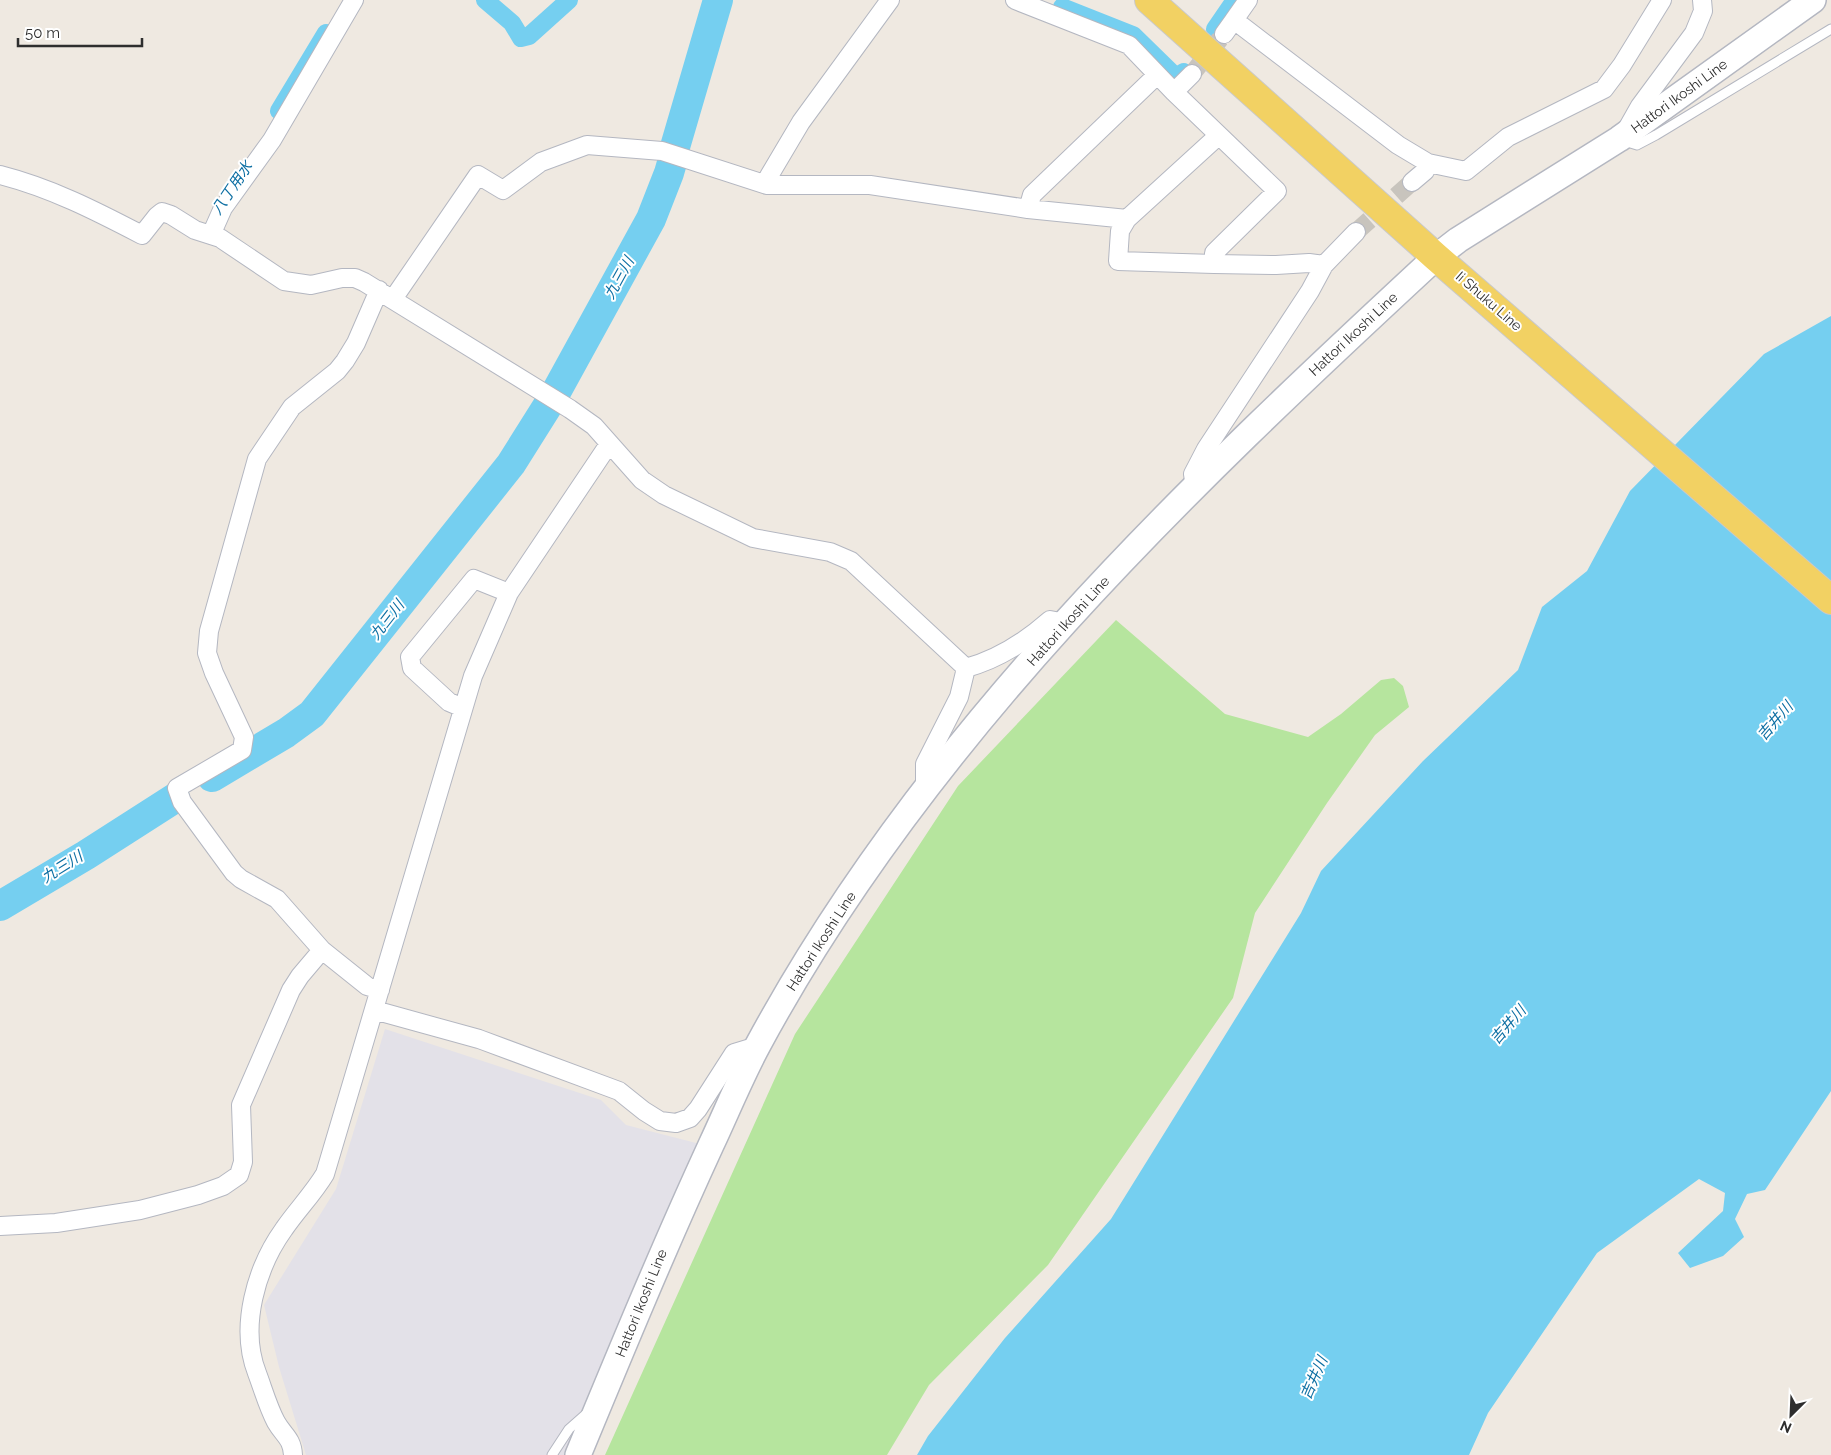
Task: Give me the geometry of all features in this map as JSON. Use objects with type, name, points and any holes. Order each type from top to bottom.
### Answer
[{"type":"main road","name":"Ii Shuku Line","points":[[1149,0],[1436,257],[1831,600]]},
{"type":"main road","name":"Hattori Ikoshi Line","points":[[578,1455],[660,1255],[757,1046],[798,975],[841,909],[925,789],[998,699],[1166,514],[1436,257],[1458,240],[1619,140],[1813,0]]},
{"type":"street","points":[[211,235],[224,208],[272,140],[354,0]]},
{"type":"street","points":[[767,184],[769,176],[801,122],[890,0]]},
{"type":"street","points":[[1015,0],[1120,39],[1129,45],[1218,136],[1277,191],[1214,253],[1214,264]]},
{"type":"street","points":[[1248,0],[1229,27],[1398,145],[1428,163],[1466,171],[1508,137],[1604,89],[1622,65],[1662,0]]},
{"type":"street","points":[[1619,140],[1694,33],[1703,12],[1702,0]]},
{"type":"street","points":[[1174,92],[1192,74]]},
{"type":"street","points":[[1028,209],[1032,195],[1157,75]]},
{"type":"street","points":[[1218,136],[1127,219],[1120,231],[1118,261],[1276,265],[1309,263],[1324,265]]},
{"type":"street","points":[[380,990],[366,986],[322,950],[277,899],[241,879],[234,873],[182,802],[177,788],[242,750],[244,743],[244,737],[207,654],[209,631],[258,459],[292,407],[330,377],[345,361],[386,294],[478,175],[503,190],[541,162],[587,145],[662,151],[767,184],[870,185],[1028,209],[1127,219]]},
{"type":"street","points":[[1412,182],[1425,171],[1428,163]]},
{"type":"street","points":[[0,175],[28,182],[86,206],[142,235],[162,212],[171,215],[195,230],[220,238],[284,281],[311,285],[342,278],[355,278],[386,294],[570,408],[594,426],[642,480],[664,495],[752,538],[830,552],[851,561],[966,668]]},
{"type":"street","points":[[1194,487],[1194,474],[1206,449],[1310,291],[1324,265],[1356,232]]},
{"type":"street","points":[[293,1455],[292,1443],[276,1422],[250,1356],[249,1330],[257,1283],[268,1256],[283,1230],[312,1196],[325,1174],[473,676],[509,593],[609,444]]},
{"type":"street","points":[[463,708],[449,702],[412,668],[410,658],[474,579],[509,593]]},
{"type":"street","points":[[966,668],[991,661],[1029,638],[1050,620],[1066,623]]},
{"type":"street","points":[[925,789],[925,764],[959,697],[966,668]]},
{"type":"street","points":[[0,1226],[56,1223],[140,1210],[198,1196],[223,1186],[239,1175],[243,1162],[241,1105],[247,1088],[291,990],[322,950]]},
{"type":"street","points":[[374,1010],[479,1038],[619,1091],[660,1121],[676,1123],[690,1118],[698,1109],[734,1053],[757,1046]]},
{"type":"lane","points":[[1619,140],[1637,144],[1644,141],[1831,29]]},
{"type":"lane","points":[[552,1455],[569,1429],[600,1402]]},
{"type":"shaded area","points":[[385,1029],[601,1100],[626,1125],[700,1144],[568,1455],[306,1455],[279,1367],[264,1305],[336,1189]]},
{"type":"green space","points":[[1116,620],[1225,714],[1308,737],[1341,714],[1381,680],[1394,678],[1403,686],[1409,707],[1375,735],[1327,803],[1255,913],[1233,998],[1048,1265],[929,1385],[887,1455],[605,1455],[795,1034],[958,786]]},
{"type":"water","name":"吉井川","points":[[1831,316],[1831,1091],[1765,1190],[1747,1194],[1735,1219],[1744,1237],[1723,1256],[1690,1268],[1678,1253],[1723,1211],[1725,1193],[1699,1179],[1597,1253],[1488,1413],[1469,1455],[917,1455],[928,1436],[1005,1338],[1111,1219],[1301,913],[1321,871],[1423,761],[1518,670],[1542,607],[1587,571],[1630,491],[1764,354]]},
{"type":"waterway","name":"八丁用水","points":[[485,0],[512,23],[521,38],[529,36],[569,0]]},
{"type":"waterway","name":"九三川","points":[[675,147],[718,0]]},
{"type":"waterway","name":"八丁用水","points":[[1215,29],[1235,0]]},
{"type":"waterway","name":"八丁用水","points":[[1062,7],[1133,35],[1176,77],[1184,72]]},
{"type":"waterway","name":"八丁用水","points":[[279,111],[326,33]]},
{"type":"waterway","name":"九三川","points":[[556,392],[651,219],[673,159]]},
{"type":"waterway","name":"九三川","points":[[212,777],[286,733],[312,714],[511,464],[550,402]]},
{"type":"waterway","name":"九三川","points":[[0,906],[86,855],[175,798]]},
{"type":"tunnel","points":[[1192,74],[1224,34]]},
{"type":"tunnel","points":[[1356,232],[1412,182]]}]
